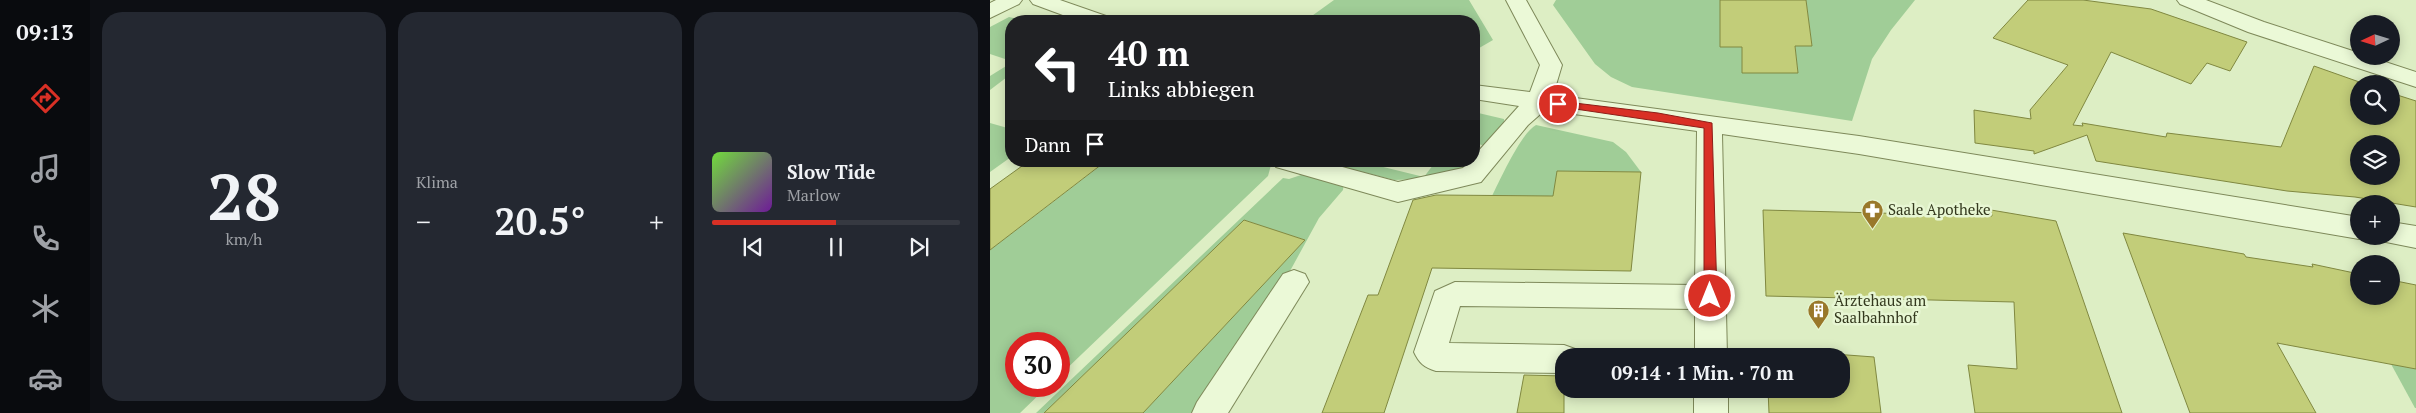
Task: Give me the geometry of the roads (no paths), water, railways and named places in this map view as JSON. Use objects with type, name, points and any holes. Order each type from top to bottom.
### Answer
[{"type":"street","points":[[990,12],[1012,0]]},
{"type":"street","points":[[1040,0],[1079,15]]},
{"type":"street","points":[[1480,165],[1518,119],[1538,102],[1551,65],[1516,0]]},
{"type":"street","points":[[2187,0],[2256,26],[2416,80]]},
{"type":"street","points":[[1480,93],[1538,102],[1658,116],[1709,126],[1859,146],[2350,227]]},
{"type":"street","points":[[1709,126],[1711,348]]},
{"type":"street","points":[[1307,167],[1398,192],[1472,175],[1479,167]]},
{"type":"street","points":[[2400,234],[2416,237]]},
{"type":"street","points":[[1209,413],[1294,282]]},
{"type":"street","points":[[1555,360],[1436,357],[1430,352],[1446,300],[1455,294],[1710,296]]},
{"type":"street","points":[[1711,398],[1711,413]]},
{"type":"place","name":"Saale Apotheke","points":[[1872,229]]},
{"type":"place","name":"Ärztehaus am Saalbahnhof","points":[[1818,329]]}]
